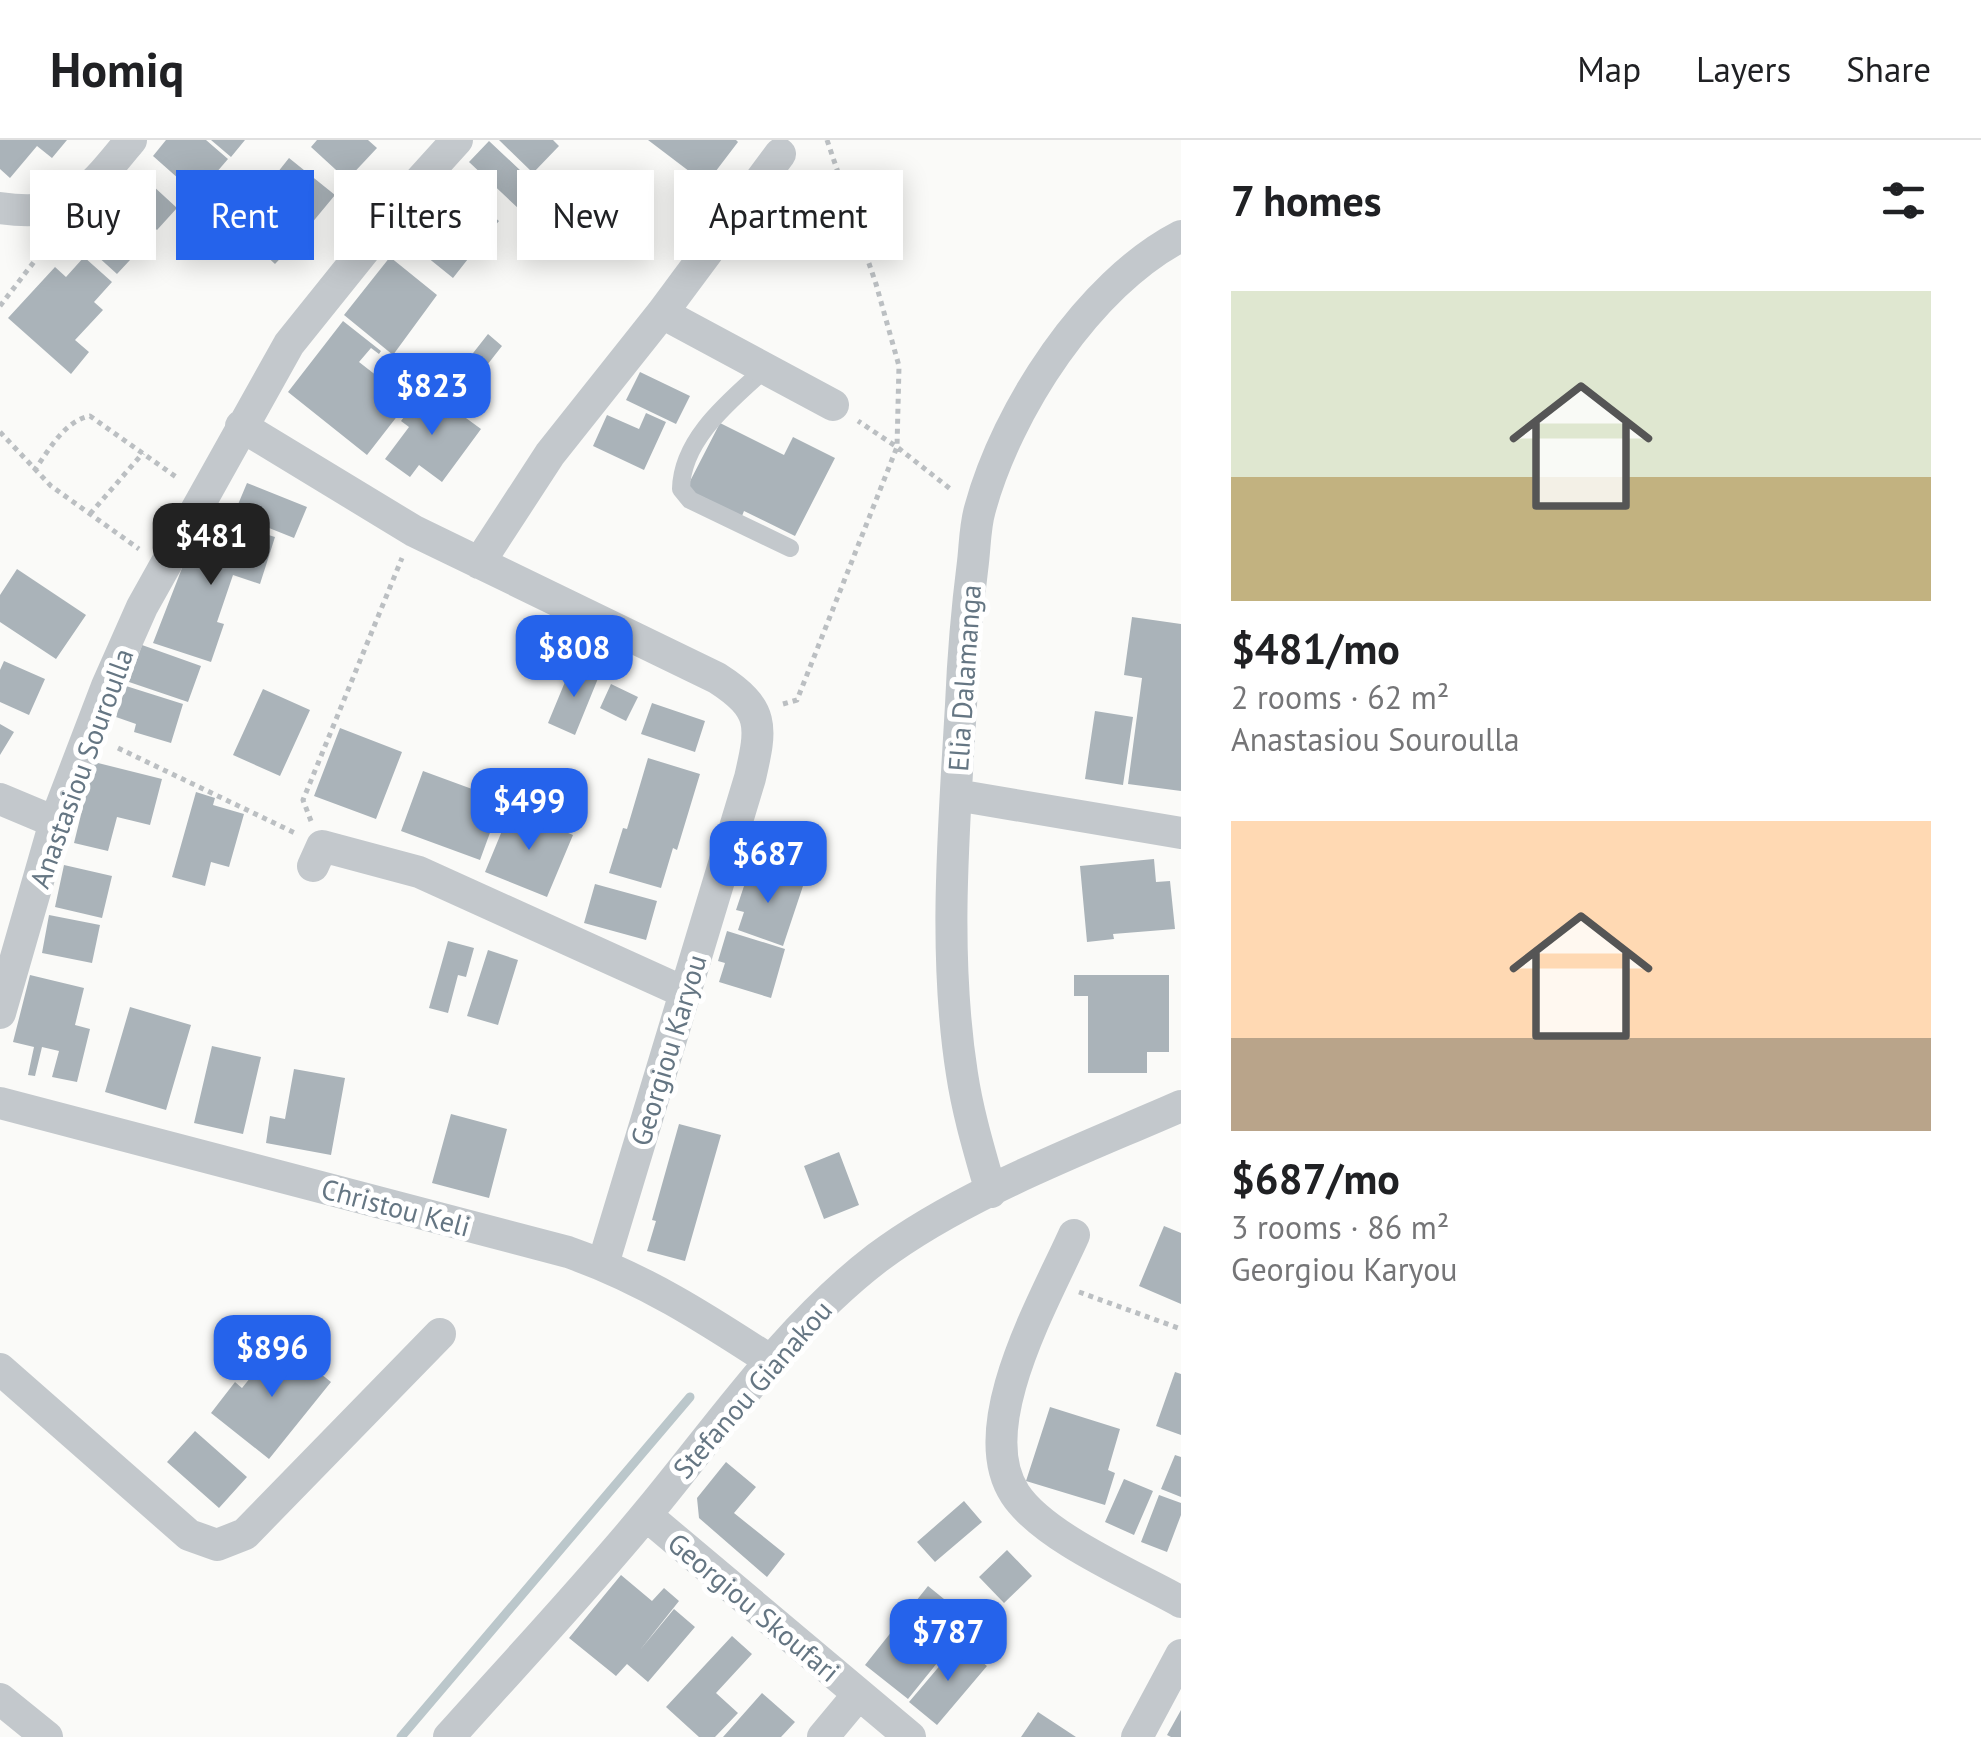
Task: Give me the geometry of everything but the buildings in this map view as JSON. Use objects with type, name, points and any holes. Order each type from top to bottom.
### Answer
[{"type":"street","points":[[0,208],[40,210],[65,204],[88,191],[130,140]]},
{"type":"street","name":"Anastasiou Souroulla","points":[[0,1014],[55,822],[135,622],[202,495],[290,344],[457,140]]},
{"type":"street","points":[[478,563],[550,454],[662,313],[780,154]]},
{"type":"street","name":"Elia Dalamanga","points":[[991,1192],[965,1090],[956,1008],[952,901],[965,627],[979,511],[1006,438],[1057,348],[1110,291],[1167,243],[1181,236]]},
{"type":"street","points":[[662,313],[833,404]]},
{"type":"street","points":[[241,426],[414,531],[717,678],[738,692],[756,712]]},
{"type":"street","name":"Georgiou Karyou","points":[[603,1264],[750,778],[760,731],[756,712]]},
{"type":"street","points":[[956,795],[1181,833]]},
{"type":"street","points":[[0,799],[55,822]]},
{"type":"street","points":[[318,856],[418,872],[686,992]]},
{"type":"street","name":"Christou Keli","points":[[0,1103],[568,1252],[603,1264],[682,1302],[771,1361]]},
{"type":"street","name":"Stefanou Gianakou","points":[[449,1737],[646,1515],[771,1361],[836,1292],[913,1234],[991,1192],[1181,1106]]},
{"type":"street","points":[[1074,1236],[1026,1341],[1004,1403],[1000,1432],[1014,1492],[1032,1513],[1065,1538],[1181,1602]]},
{"type":"street","points":[[0,1369],[188,1535],[217,1546],[245,1534],[440,1334]]},
{"type":"street","name":"Georgiou Skoufari","points":[[646,1515],[910,1737]]},
{"type":"street","points":[[1138,1737],[1181,1655]]},
{"type":"street","points":[[823,1737],[858,1695]]},
{"type":"street","points":[[0,1699],[47,1737]]},
{"type":"lane","points":[[766,368],[711,419],[682,473],[681,489],[690,500],[790,548]]},
{"type":"path","points":[[756,712],[798,700],[897,446],[900,366],[827,140]]},
{"type":"path","points":[[0,306],[35,260]]},
{"type":"path","points":[[833,404],[897,446],[979,511]]},
{"type":"path","points":[[34,471],[56,440],[79,418],[90,416],[202,495]]},
{"type":"path","points":[[0,432],[34,471],[164,567]]},
{"type":"path","points":[[90,514],[142,453]]},
{"type":"path","points":[[318,856],[302,800],[414,531]]},
{"type":"path","points":[[89,734],[318,856]]},
{"type":"path","points":[[1053,1283],[1181,1329]]},
{"type":"waterway","points":[[401,1737],[690,1397]]}]
